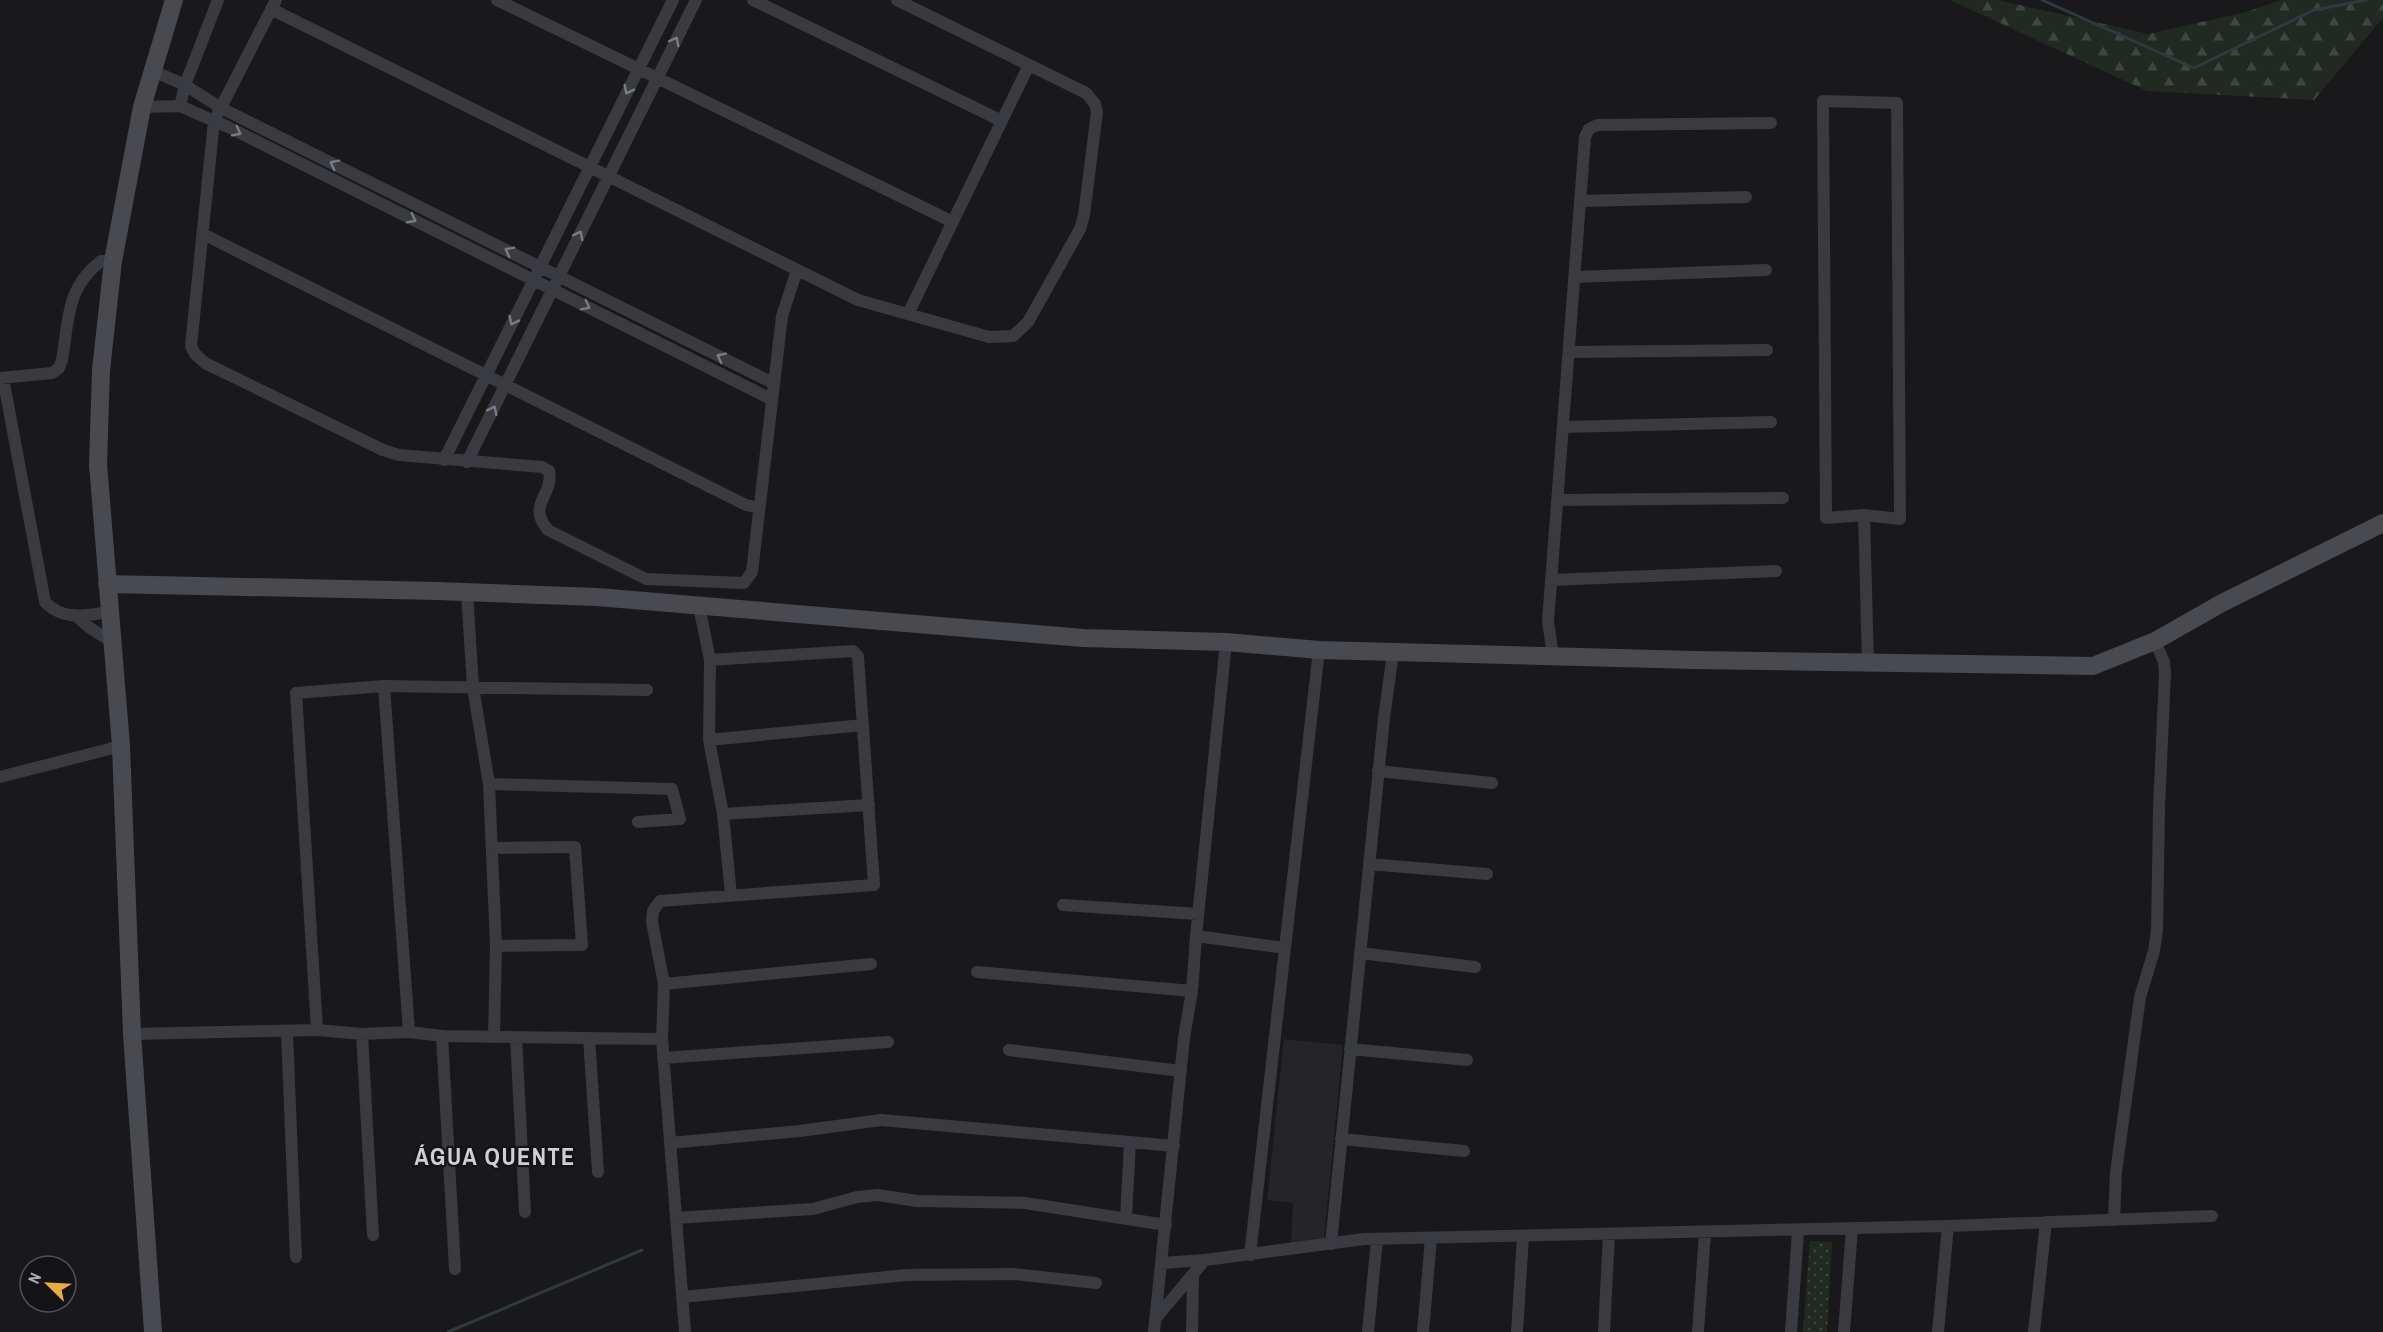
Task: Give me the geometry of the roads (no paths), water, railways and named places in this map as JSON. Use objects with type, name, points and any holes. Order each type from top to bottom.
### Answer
[{"type":"street","points":[[153,1332],[132,1034],[121,746],[98,464],[101,370],[113,261],[142,107],[174,0]]},
{"type":"street","points":[[180,106],[185,85],[218,0]]},
{"type":"street","points":[[497,0],[953,222]]},
{"type":"street","points":[[444,460],[673,0]]},
{"type":"street","points":[[467,462],[696,0]]},
{"type":"street","points":[[753,0],[1002,121]]},
{"type":"street","points":[[797,270],[782,316],[752,572],[744,583],[646,579],[548,530],[540,520],[539,506],[551,480],[549,471],[542,467],[444,460],[399,455],[383,450],[205,363],[195,354],[191,346],[214,121],[273,5],[589,168],[608,176],[858,300],[989,337],[1012,336],[1028,322],[1080,229],[1084,215],[1097,112],[1095,104],[1086,93],[897,0]]},
{"type":"street","points":[[908,314],[1029,65]]},
{"type":"street","points":[[153,71],[185,85],[221,108],[773,383]]},
{"type":"street","points":[[1823,101],[1897,102],[1900,519],[1864,515],[1826,518],[1823,101]]},
{"type":"street","points":[[142,107],[180,106],[214,121],[771,399]]},
{"type":"street","points":[[1553,656],[1548,621],[1585,137],[1589,129],[1597,125],[1771,123]]},
{"type":"street","points":[[1581,201],[1746,197]]},
{"type":"street","points":[[203,234],[746,505],[759,508]]},
{"type":"street","points":[[110,612],[66,616],[54,611],[45,602],[8,440],[1,378],[52,373],[59,368],[72,298],[80,282],[101,261],[113,261]]},
{"type":"street","points":[[1575,277],[1766,270]]},
{"type":"street","points":[[1569,352],[1767,350]]},
{"type":"street","points":[[1563,427],[1771,422]]},
{"type":"street","points":[[1558,500],[1783,498]]},
{"type":"street","points":[[1864,515],[1868,663]]},
{"type":"street","points":[[107,584],[597,597],[1083,638],[1226,642],[1319,650],[2093,666],[2155,641],[2232,598],[2366,529],[2383,523]]},
{"type":"street","points":[[1551,580],[1776,571]]},
{"type":"street","points":[[467,592],[473,687],[489,784],[496,946],[494,1036]]},
{"type":"street","points":[[699,606],[711,660],[710,740],[723,814],[731,895]]},
{"type":"street","points":[[75,615],[112,642]]},
{"type":"street","points":[[2114,1220],[2116,1172],[2139,1008],[2157,930],[2165,673],[2164,662],[2155,641]]},
{"type":"street","points":[[1154,1332],[1181,1071],[1192,991],[1226,642]]},
{"type":"street","points":[[1250,1255],[1319,650]]},
{"type":"street","points":[[685,1332],[663,1058],[664,984],[652,922],[655,907],[660,902],[874,885],[858,656],[853,651],[711,660]]},
{"type":"street","points":[[1331,1244],[1378,771],[1393,653]]},
{"type":"street","points":[[384,686],[410,1032]]},
{"type":"street","points":[[317,1030],[296,693],[384,686],[646,690]]},
{"type":"street","points":[[710,740],[863,724]]},
{"type":"street","points":[[0,776],[121,746]]},
{"type":"street","points":[[1378,771],[1492,783]]},
{"type":"street","points":[[489,784],[672,789],[680,819],[638,822]]},
{"type":"street","points":[[723,814],[868,805]]},
{"type":"street","points":[[492,848],[575,847],[582,945],[496,946]]},
{"type":"street","points":[[1369,864],[1487,874]]},
{"type":"street","points":[[1064,905],[1198,914]]},
{"type":"street","points":[[1196,936],[1285,948]]},
{"type":"street","points":[[1360,953],[1475,967]]},
{"type":"street","points":[[664,984],[871,964]]},
{"type":"street","points":[[977,972],[1192,991]]},
{"type":"street","points":[[132,1034],[317,1030],[362,1034],[410,1032],[442,1036],[662,1040]]},
{"type":"street","points":[[287,1032],[296,1257]]},
{"type":"street","points":[[362,1034],[373,1235]]},
{"type":"street","points":[[442,1036],[455,1269]]},
{"type":"street","points":[[516,1037],[525,1212]]},
{"type":"street","points":[[589,1038],[598,1172]]},
{"type":"street","points":[[663,1058],[888,1042]]},
{"type":"street","points":[[1350,1049],[1467,1060]]},
{"type":"street","points":[[1009,1050],[1181,1071]]},
{"type":"street","points":[[670,1143],[800,1131],[881,1120],[1174,1146]]},
{"type":"street","points":[[1341,1139],[1464,1151]]},
{"type":"street","points":[[1126,1218],[1130,1142]]},
{"type":"street","points":[[676,1218],[813,1209],[857,1197],[878,1196],[918,1201],[1025,1203],[1166,1225]]},
{"type":"street","points":[[1162,1263],[1206,1260],[1377,1239],[1948,1227],[2212,1216]]},
{"type":"street","points":[[2034,1332],[2046,1222]]},
{"type":"street","points":[[1938,1332],[1948,1227]]},
{"type":"street","points":[[1844,1332],[1852,1229]]},
{"type":"street","points":[[1791,1332],[1798,1231]]},
{"type":"street","points":[[1698,1332],[1705,1233]]},
{"type":"street","points":[[1604,1332],[1609,1234]]},
{"type":"street","points":[[1517,1332],[1523,1236]]},
{"type":"street","points":[[1423,1332],[1431,1238]]},
{"type":"street","points":[[1368,1332],[1377,1239]]},
{"type":"street","points":[[1156,1318],[1206,1260]]},
{"type":"street","points":[[682,1297],[907,1275],[1014,1274],[1096,1283]]},
{"type":"street","points":[[1192,1332],[1193,1277]]},
{"type":"waterway","points":[[2042,0],[2194,68],[2314,10],[2366,0]]},
{"type":"waterway","points":[[448,1332],[642,1250]]},
{"type":"district","name":"ÁGUA QUENTE","points":[[495,1157]]}]
